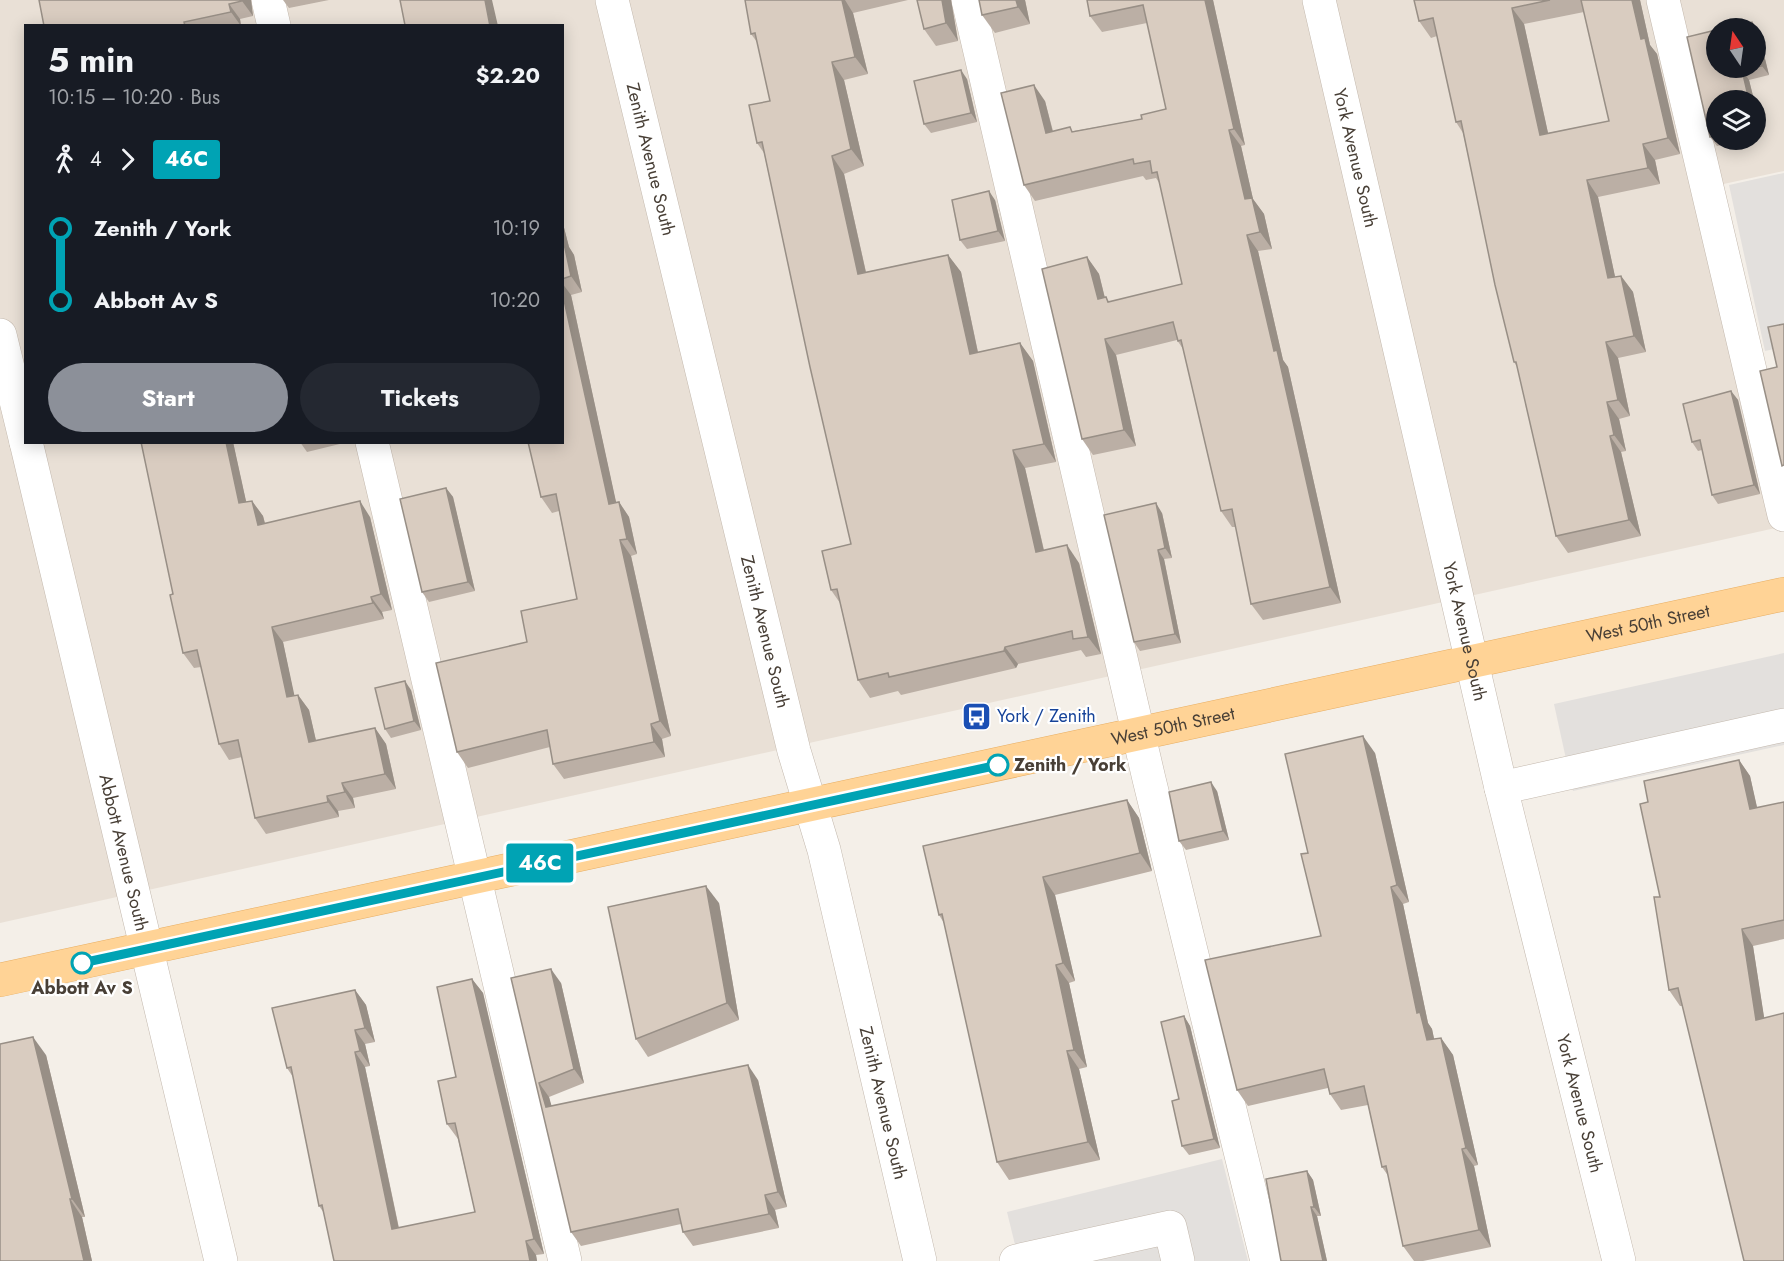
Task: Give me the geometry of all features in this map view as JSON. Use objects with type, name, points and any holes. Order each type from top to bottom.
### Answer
[{"type":"main road","name":"West 50th Street","points":[[0,980],[1784,594]]},
{"type":"street","points":[[268,0],[274,24]]},
{"type":"street","name":"Zenith Avenue South","points":[[612,0],[792,740],[824,850],[920,1261]]},
{"type":"street","points":[[968,0],[1139,734],[1267,1261]]},
{"type":"street","name":"York Avenue South","points":[[1319,0],[1610,1259]]},
{"type":"street","points":[[1663,0],[1784,515]]},
{"type":"street","name":"Abbott Avenue South","points":[[0,335],[24,434]]},
{"type":"street","name":"Abbott Avenue South","points":[[26,444],[221,1261]]},
{"type":"street","points":[[372,444],[565,1261]]},
{"type":"street","points":[[1501,788],[1784,725]]},
{"type":"street","points":[[1016,1261],[1170,1227],[1178,1261]]},
{"type":"shaded area","points":[[0,0],[1784,0],[1784,171],[1719,185],[1784,526],[0,923]]},
{"type":"shaded area","points":[[1784,173],[1784,347],[1765,351],[1729,185]]},
{"type":"shaded area","points":[[1784,653],[1784,745],[1573,791],[1554,704]]},
{"type":"shaded area","points":[[1222,1159],[1248,1261],[1019,1261],[1007,1212]]},
{"type":"building","points":[[39,0],[242,0],[229,4],[231,12],[184,22],[184,24],[44,24]]},
{"type":"building","points":[[400,0],[485,0],[490,24],[405,24]]},
{"type":"building","points":[[745,0],[842,0],[855,57],[832,62],[851,149],[832,156],[858,274],[948,255],[970,354],[1020,343],[1044,444],[1013,450],[1036,552],[1067,545],[1088,637],[1073,639],[1072,631],[1005,647],[1004,651],[889,677],[888,673],[858,680],[837,589],[831,590],[822,551],[851,544],[762,142],[757,143],[749,105],[770,101],[755,33],[751,34]]},
{"type":"building","points":[[917,0],[942,0],[946,23],[924,29]]},
{"type":"building","points":[[979,0],[1016,0],[1018,7],[982,15]]},
{"type":"building","points":[[1087,0],[1205,0],[1234,129],[1229,130],[1245,199],[1252,198],[1260,232],[1247,235],[1274,351],[1277,350],[1330,587],[1251,604],[1232,509],[1221,511],[1181,340],[1178,341],[1173,322],[1105,339],[1124,430],[1082,439],[1042,269],[1087,257],[1098,299],[1106,297],[1108,302],[1182,284],[1157,172],[1152,173],[1150,161],[1134,164],[1133,159],[1024,185],[1001,93],[1034,85],[1046,133],[1070,127],[1072,132],[1142,119],[1141,115],[1166,109],[1143,5],[1090,16]]},
{"type":"building","points":[[1414,0],[1550,0],[1512,8],[1540,135],[1609,121],[1581,0],[1632,0],[1641,39],[1645,38],[1668,138],[1643,144],[1648,168],[1587,180],[1608,278],[1621,276],[1634,336],[1606,342],[1618,400],[1607,402],[1614,435],[1610,436],[1629,520],[1556,536],[1516,362],[1514,362],[1495,285],[1461,121],[1456,122],[1433,18],[1419,21]]},
{"type":"building","points":[[1706,32],[1706,78],[1744,78],[1747,90],[1706,90],[1706,120],[1687,37]]},
{"type":"building","points":[[961,70],[971,113],[924,124],[914,81]]},
{"type":"building","points":[[989,191],[998,231],[960,240],[952,200]]},
{"type":"building","points":[[564,244],[571,276],[564,278]]},
{"type":"building","points":[[564,300],[609,504],[619,502],[627,539],[620,540],[660,721],[651,724],[654,742],[553,764],[547,730],[457,752],[436,663],[527,642],[521,611],[577,599],[556,494],[541,497],[528,444],[564,444]]},
{"type":"building","points":[[1784,324],[1784,465],[1782,466],[1760,371],[1777,367],[1768,327]]},
{"type":"building","points":[[1731,391],[1754,485],[1712,495],[1700,440],[1692,442],[1683,404]]},
{"type":"building","points":[[141,444],[226,444],[239,503],[252,501],[258,525],[360,501],[381,594],[371,597],[373,603],[272,627],[287,697],[298,695],[309,742],[375,728],[385,774],[342,783],[345,792],[327,796],[328,802],[255,818],[238,740],[219,744],[197,650],[183,653],[170,595],[173,594]]},
{"type":"building","points":[[446,488],[468,582],[422,592],[400,499]]},
{"type":"building","points":[[1156,503],[1165,548],[1158,550],[1175,634],[1134,642],[1104,515]]},
{"type":"building","points":[[405,681],[414,721],[385,729],[375,688]]},
{"type":"building","points":[[1363,736],[1397,885],[1391,887],[1417,1013],[1420,1012],[1427,1040],[1441,1038],[1466,1148],[1462,1149],[1479,1230],[1403,1246],[1386,1166],[1382,1167],[1364,1086],[1330,1094],[1324,1069],[1237,1090],[1205,960],[1321,936],[1301,854],[1308,853],[1285,754]]},
{"type":"building","points":[[1739,760],[1750,809],[1784,802],[1784,920],[1742,929],[1756,1020],[1784,1013],[1784,1261],[1744,1261],[1678,988],[1669,990],[1654,897],[1660,897],[1640,804],[1648,802],[1644,781]]},
{"type":"building","points":[[1211,782],[1223,831],[1179,841],[1169,792]]},
{"type":"building","points":[[1127,800],[1140,853],[1043,877],[1063,963],[1056,965],[1074,1050],[1067,1051],[1088,1142],[997,1162],[942,914],[939,915],[923,846]]},
{"type":"building","points":[[706,886],[727,1003],[636,1039],[608,907]]},
{"type":"building","points":[[551,969],[574,1069],[539,1083],[546,1107],[748,1065],[778,1192],[765,1195],[769,1214],[683,1232],[678,1209],[571,1232],[511,978]]},
{"type":"building","points":[[472,979],[534,1239],[526,1241],[530,1261],[334,1261],[322,1205],[319,1206],[291,1067],[287,1068],[272,1008],[355,990],[365,1028],[355,1030],[360,1051],[355,1052],[392,1229],[475,1212],[455,1123],[447,1124],[438,1081],[456,1077],[437,987]]},
{"type":"building","points":[[1184,1016],[1214,1139],[1182,1146],[1172,1101],[1179,1099],[1161,1022]]},
{"type":"building","points":[[33,1037],[72,1199],[70,1199],[84,1261],[0,1261],[0,1044]]},
{"type":"building","points":[[1307,1171],[1314,1207],[1311,1207],[1323,1261],[1281,1261],[1266,1179]]},
{"type":"bus line","name":"46C","points":[[82,963],[474,876],[998,765]]},
{"type":"place","name":"York / Zenith","points":[[976,716]]},
{"type":"place","name":"Zenith / York","points":[[998,765]]},
{"type":"place","name":"Abbott Av S","points":[[82,963]]}]
